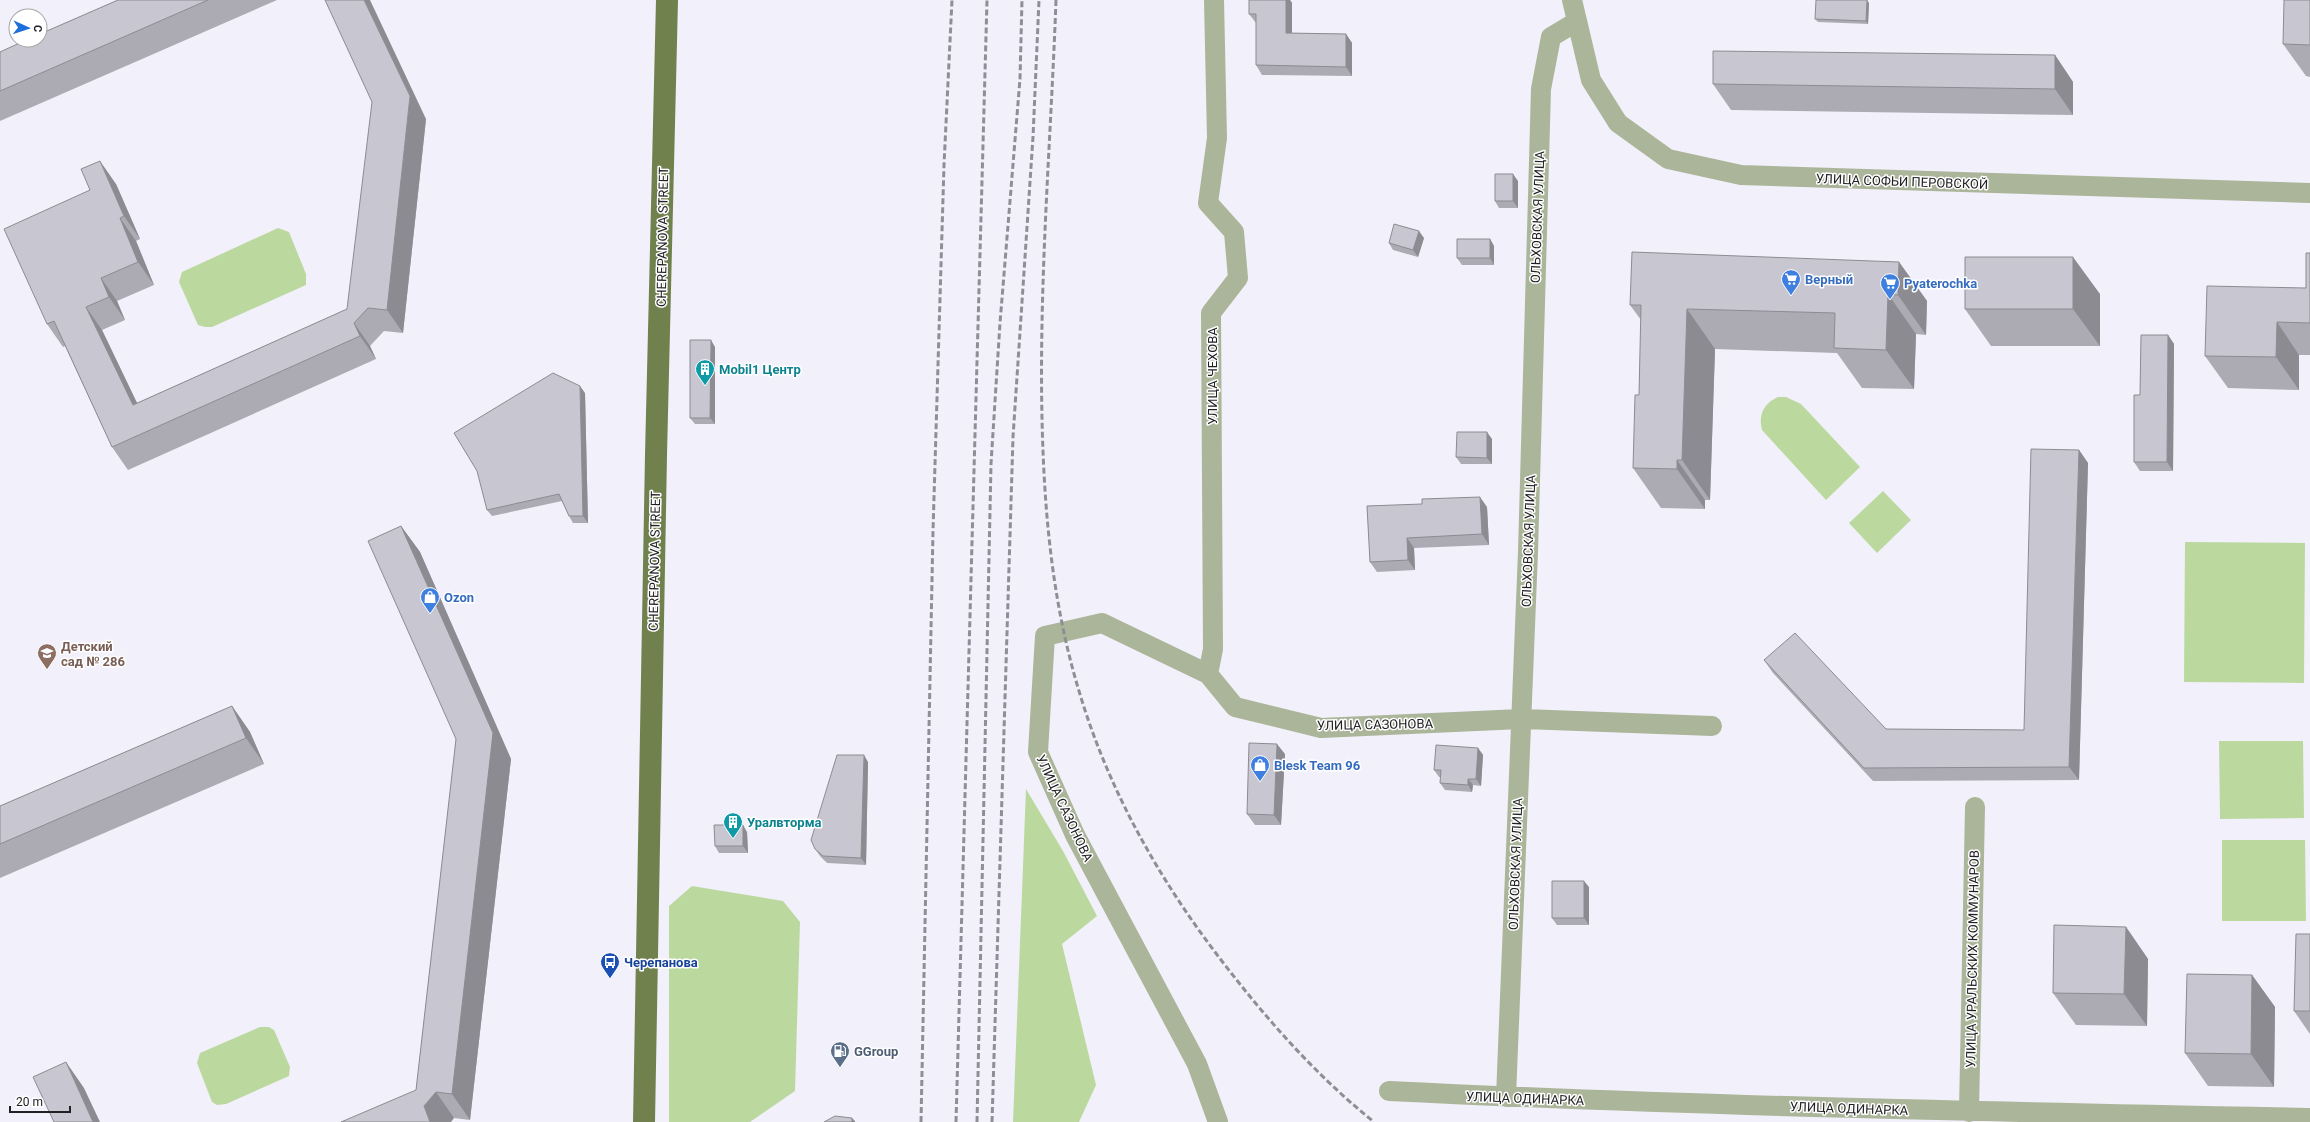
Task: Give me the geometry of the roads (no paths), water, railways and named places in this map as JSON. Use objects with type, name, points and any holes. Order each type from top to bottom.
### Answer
[{"type":"main road","name":"CHEREPANOVA STREET","points":[[644,1122],[656,470],[667,0]]},
{"type":"street","name":"УЛИЦА ЧЕХОВА","points":[[1208,674],[1213,649],[1211,314],[1238,278],[1234,232],[1208,203],[1217,138],[1214,0]]},
{"type":"street","points":[[1572,0],[1576,22]]},
{"type":"street","name":"УЛИЦА СОФЬИ ПЕРОВСКОЙ","points":[[1576,22],[1591,80],[1618,123],[1668,159],[1741,175],[2310,193]]},
{"type":"street","name":"ОЛЬХОВСКАЯ УЛИЦА","points":[[1506,1097],[1528,552],[1541,89],[1551,37],[1576,22]]},
{"type":"street","name":"УЛИЦА САЗОНОВА","points":[[1218,1122],[1197,1064],[1075,835],[1038,752],[1045,636],[1102,623],[1208,674],[1235,707],[1321,728],[1521,720],[1712,726]]},
{"type":"street","name":"УЛИЦА УРАЛЬСКИХ КОММУНАРОВ","points":[[1969,1112],[1975,807]]},
{"type":"street","name":"УЛИЦА ОДИНАРКА","points":[[1388,1091],[1506,1097],[1969,1112],[2310,1118]]},
{"type":"railway","points":[[921,1122],[933,531],[944,165],[952,0]]},
{"type":"railway","points":[[956,1122],[987,0]]},
{"type":"railway","points":[[977,1122],[991,464],[1000,323],[1020,79],[1022,0]]},
{"type":"railway","points":[[992,1122],[1013,437],[1033,137],[1039,0]]},
{"type":"railway","points":[[1056,0],[1042,313],[1043,453],[1047,522],[1056,590],[1062,624],[1079,691],[1090,726],[1104,761],[1135,828],[1153,860],[1193,922],[1251,998],[1289,1042],[1330,1083],[1374,1122]]},
{"type":"place","name":"Верный","points":[[1791,296]]},
{"type":"place","name":"Pyaterochka","points":[[1890,300]]},
{"type":"place","name":"Mobil1 Центр","points":[[705,386]]},
{"type":"place","name":"Ozon","points":[[430,614]]},
{"type":"place","name":"Детский сад № 286","points":[[47,670]]},
{"type":"place","name":"Blesk Team 96","points":[[1260,782]]},
{"type":"place","name":"Уралвторма","points":[[733,839]]},
{"type":"place","name":"Черепанова","points":[[610,979]]},
{"type":"place","name":"GGroup","points":[[840,1068]]}]
